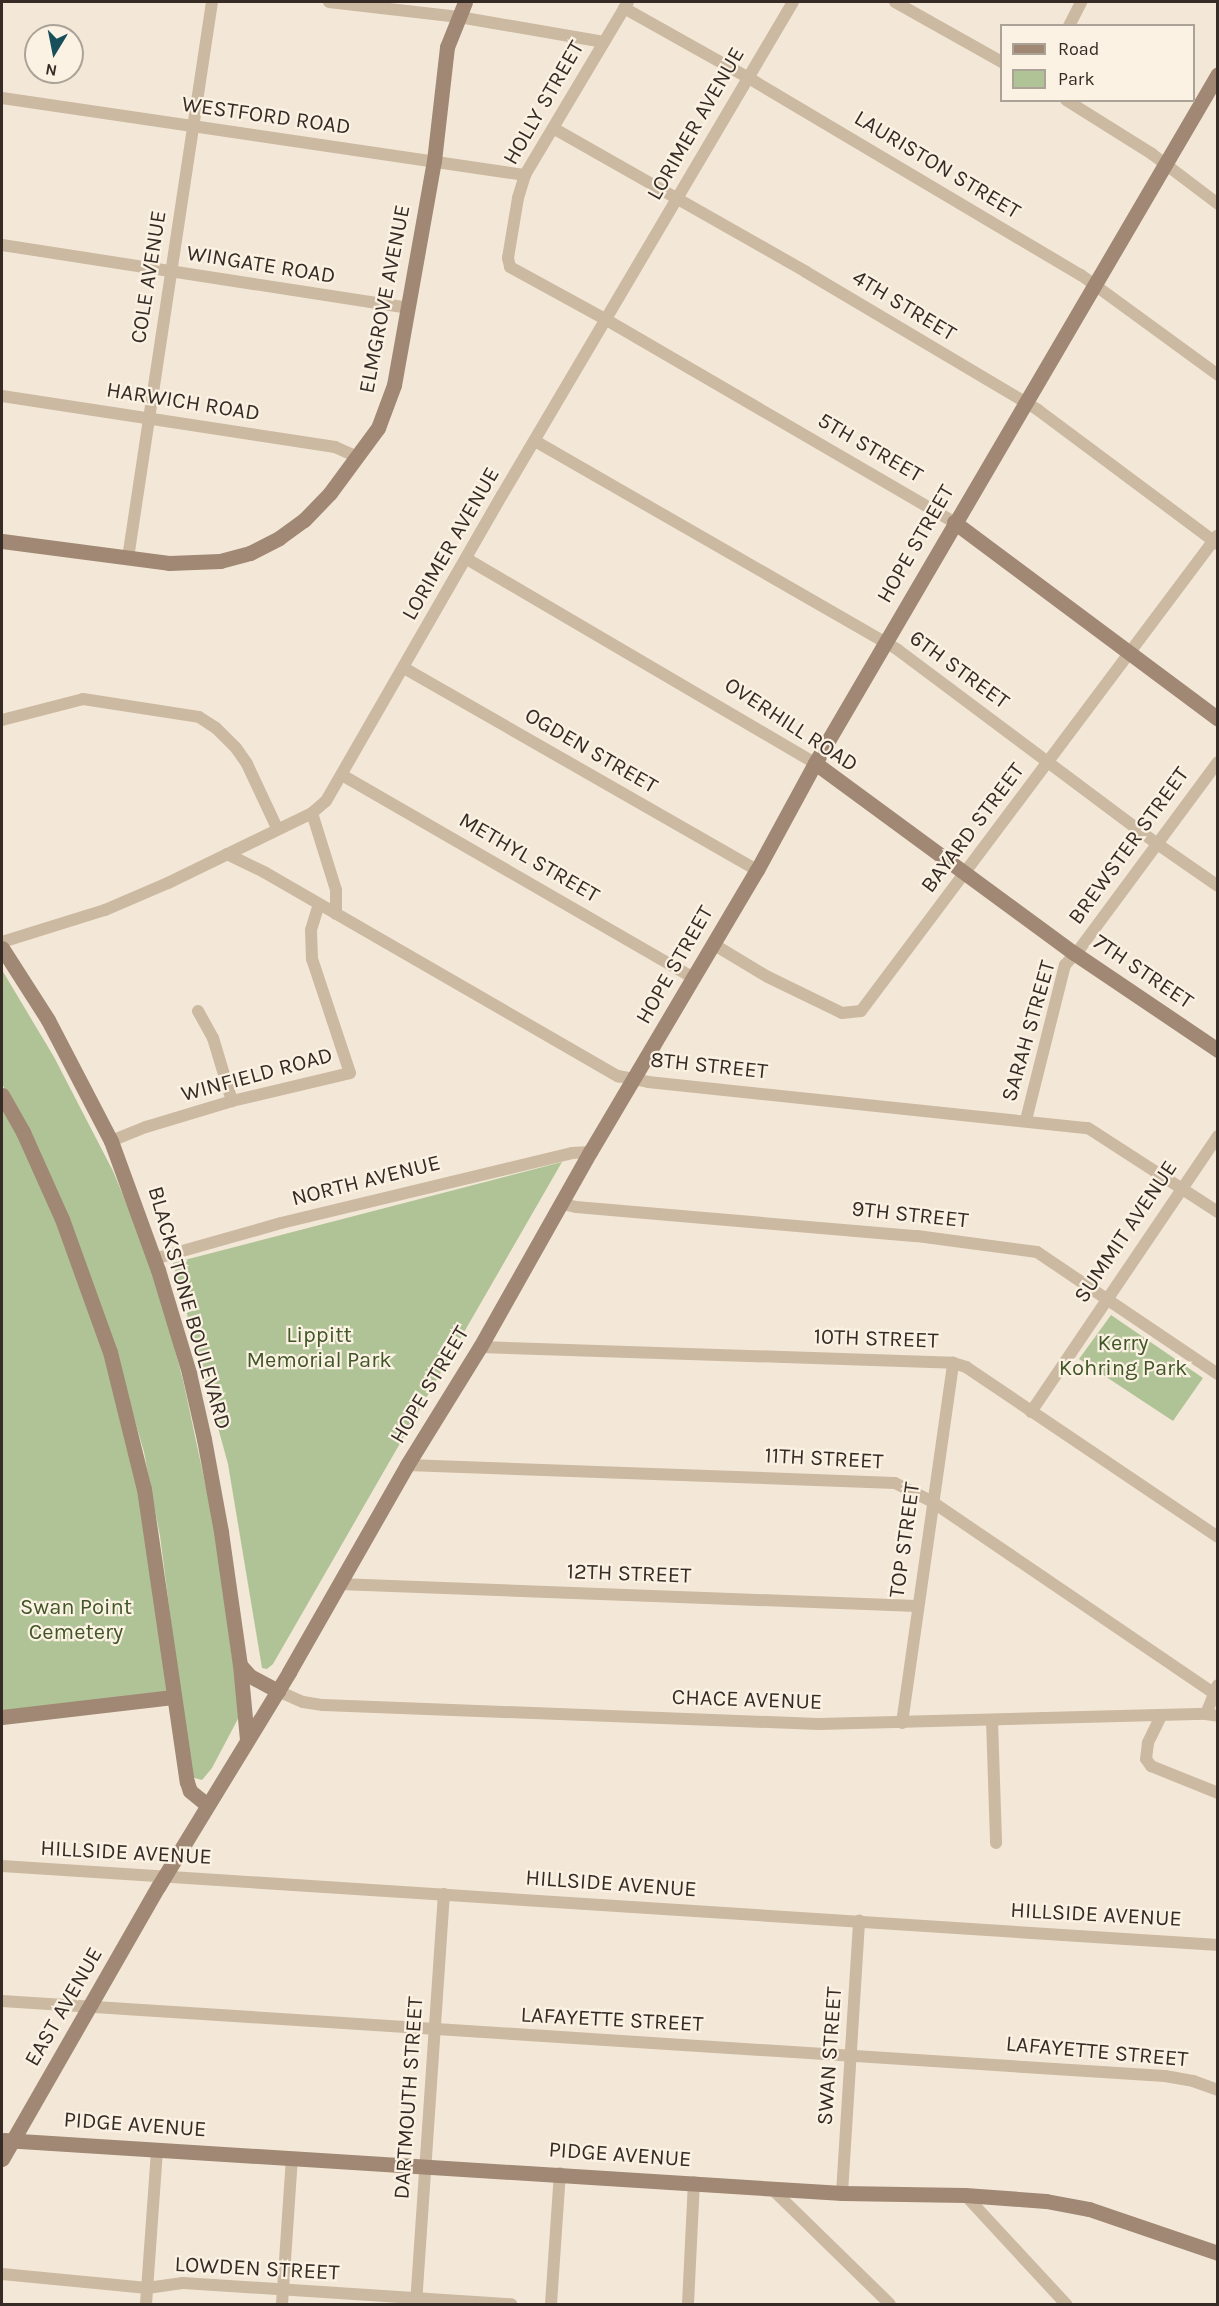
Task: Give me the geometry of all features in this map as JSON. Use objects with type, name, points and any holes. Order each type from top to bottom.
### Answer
[{"type":"main road","name":"ELMGROVE AVENUE","points":[[2,541],[170,563],[220,561],[250,552],[279,538],[304,520],[330,494],[378,428],[388,404],[409,308],[434,161],[447,47],[465,2]]},
{"type":"main road","name":"HOPE STREET","points":[[165,1876],[278,1691],[407,1464],[480,1347],[590,1152],[757,870],[815,763],[954,522],[1218,74]]},
{"type":"main road","name":"5TH STREET","points":[[954,522],[1218,719]]},
{"type":"main road","name":"OVERHILL ROAD","points":[[815,763],[1074,953]]},
{"type":"main road","name":"BLACKSTONE BOULEVARD","points":[[2,948],[48,1020],[111,1141],[154,1259],[189,1373],[204,1439],[240,1665],[247,1739]]},
{"type":"main road","name":"7TH STREET","points":[[1074,953],[1218,1050]]},
{"type":"main road","points":[[2,1095],[23,1132],[62,1219],[110,1352],[144,1489],[187,1782],[193,1793],[207,1805]]},
{"type":"main road","points":[[240,1665],[250,1676],[278,1691]]},
{"type":"main road","points":[[2,1717],[173,1698]]},
{"type":"main road","name":"EAST AVENUE","points":[[2,2159],[7,2140],[91,2006],[165,1876]]},
{"type":"main road","name":"PIDGE AVENUE","points":[[7,2140],[560,2173],[842,2193],[965,2195],[1046,2201],[1089,2209],[1218,2253]]},
{"type":"street","name":"COLE AVENUE","points":[[128,558],[212,2]]},
{"type":"street","points":[[329,2],[459,17],[604,42]]},
{"type":"street","name":"LORIMER AVENUE","points":[[2,942],[105,910],[312,813],[327,801],[605,319],[747,76],[793,2]]},
{"type":"street","points":[[895,2],[1000,61]]},
{"type":"street","points":[[1070,24],[1081,2]]},
{"type":"street","name":"LAURISTON STREET","points":[[626,5],[1093,283],[1218,375]]},
{"type":"street","name":"HOLLY STREET","points":[[510,267],[508,258],[518,198],[525,176],[626,5]]},
{"type":"street","name":"WESTFORD ROAD","points":[[2,98],[525,176]]},
{"type":"street","points":[[1069,102],[1152,154],[1218,204]]},
{"type":"street","name":"4TH STREET","points":[[553,128],[807,272],[1025,403],[1216,540]]},
{"type":"street","name":"WINGATE ROAD","points":[[2,245],[409,308]]},
{"type":"street","name":"5TH STREET","points":[[510,267],[605,319],[954,522]]},
{"type":"street","name":"HARWICH ROAD","points":[[2,396],[335,447],[357,457]]},
{"type":"street","name":"6TH STREET","points":[[535,441],[908,657],[1156,843],[1218,886]]},
{"type":"street","name":"BAYARD STREET","points":[[712,944],[778,982],[842,1013],[854,1014],[867,1005],[1216,540]]},
{"type":"street","name":"OVERHILL ROAD","points":[[467,559],[815,763]]},
{"type":"street","name":"OGDEN STREET","points":[[405,668],[757,870]]},
{"type":"street","points":[[2,720],[83,699],[199,717],[216,728],[236,748],[247,764],[277,828]]},
{"type":"street","name":"BREWSTER STREET","points":[[1074,953],[1081,947],[1218,762]]},
{"type":"street","name":"METHYL STREET","points":[[342,775],[694,978]]},
{"type":"street","points":[[312,813],[336,890],[336,914]]},
{"type":"street","name":"8TH STREET","points":[[227,854],[264,872],[606,1071],[634,1078],[1078,1126],[1096,1132],[1218,1212]]},
{"type":"street","name":"WINFIELD ROAD","points":[[111,1141],[146,1127],[232,1101],[350,1073],[312,959],[311,930],[319,904]]},
{"type":"street","name":"SARAH STREET","points":[[1026,1120],[1065,965],[1074,953]]},
{"type":"street","points":[[198,1011],[213,1038],[232,1101]]},
{"type":"street","name":"SUMMIT AVENUE","points":[[1031,1412],[1181,1187],[1218,1136]]},
{"type":"street","name":"NORTH AVENUE","points":[[154,1259],[293,1220],[572,1153],[590,1152]]},
{"type":"street","name":"9TH STREET","points":[[562,1203],[576,1207],[917,1236],[1037,1252],[1218,1374]]},
{"type":"street","name":"10TH STREET","points":[[480,1347],[953,1363],[966,1367],[1218,1537]]},
{"type":"street","name":"TOP STREET","points":[[902,1723],[931,1501],[953,1363]]},
{"type":"street","name":"11TH STREET","points":[[407,1464],[895,1483],[931,1501],[1215,1689]]},
{"type":"street","name":"12TH STREET","points":[[339,1584],[917,1606]]},
{"type":"street","points":[[1212,1715],[1215,1689]]},
{"type":"street","name":"CHACE AVENUE","points":[[278,1691],[303,1702],[323,1705],[798,1723],[902,1723],[1212,1715]]},
{"type":"street","points":[[1161,1716],[1148,1743],[1146,1759],[1151,1766],[1218,1793]]},
{"type":"street","points":[[992,1720],[996,1843]]},
{"type":"street","name":"HILLSIDE AVENUE","points":[[2,1866],[1218,1945]]},
{"type":"street","name":"DARTMOUTH STREET","points":[[416,2301],[444,1894]]},
{"type":"street","name":"SWAN STREET","points":[[842,2193],[859,1922]]},
{"type":"street","name":"LAFAYETTE STREET","points":[[2,2001],[1165,2076],[1193,2081],[1215,2089]]},
{"type":"street","points":[[146,2304],[157,2149]]},
{"type":"street","points":[[282,2304],[292,2158]]},
{"type":"street","points":[[551,2304],[560,2173]]},
{"type":"street","points":[[688,2304],[694,2182]]},
{"type":"street","points":[[771,2188],[890,2304]]},
{"type":"street","points":[[965,2195],[1030,2269],[1066,2304]]},
{"type":"street","name":"LOWDEN STREET","points":[[2,2274],[147,2288],[183,2283],[416,2301],[511,2304]]},
{"type":"green space","points":[[2,970],[54,1057],[113,1171],[139,1234],[160,1295],[183,1380],[214,1525],[240,1715],[212,1768],[202,1780],[191,1777],[160,1536],[144,1452],[124,1383],[24,1123],[2,1084]]},
{"type":"green space","name":"Swan Point Cemetery","points":[[2,1092],[39,1161],[133,1444],[172,1693],[2,1712]]},
{"type":"green space","name":"Lippitt Memorial Park","points":[[562,1162],[273,1664],[267,1669],[262,1668],[228,1464],[173,1263]]},
{"type":"green space","name":"Kerry Kohring Park","points":[[1111,1315],[1203,1378],[1173,1421],[1079,1359]]}]
